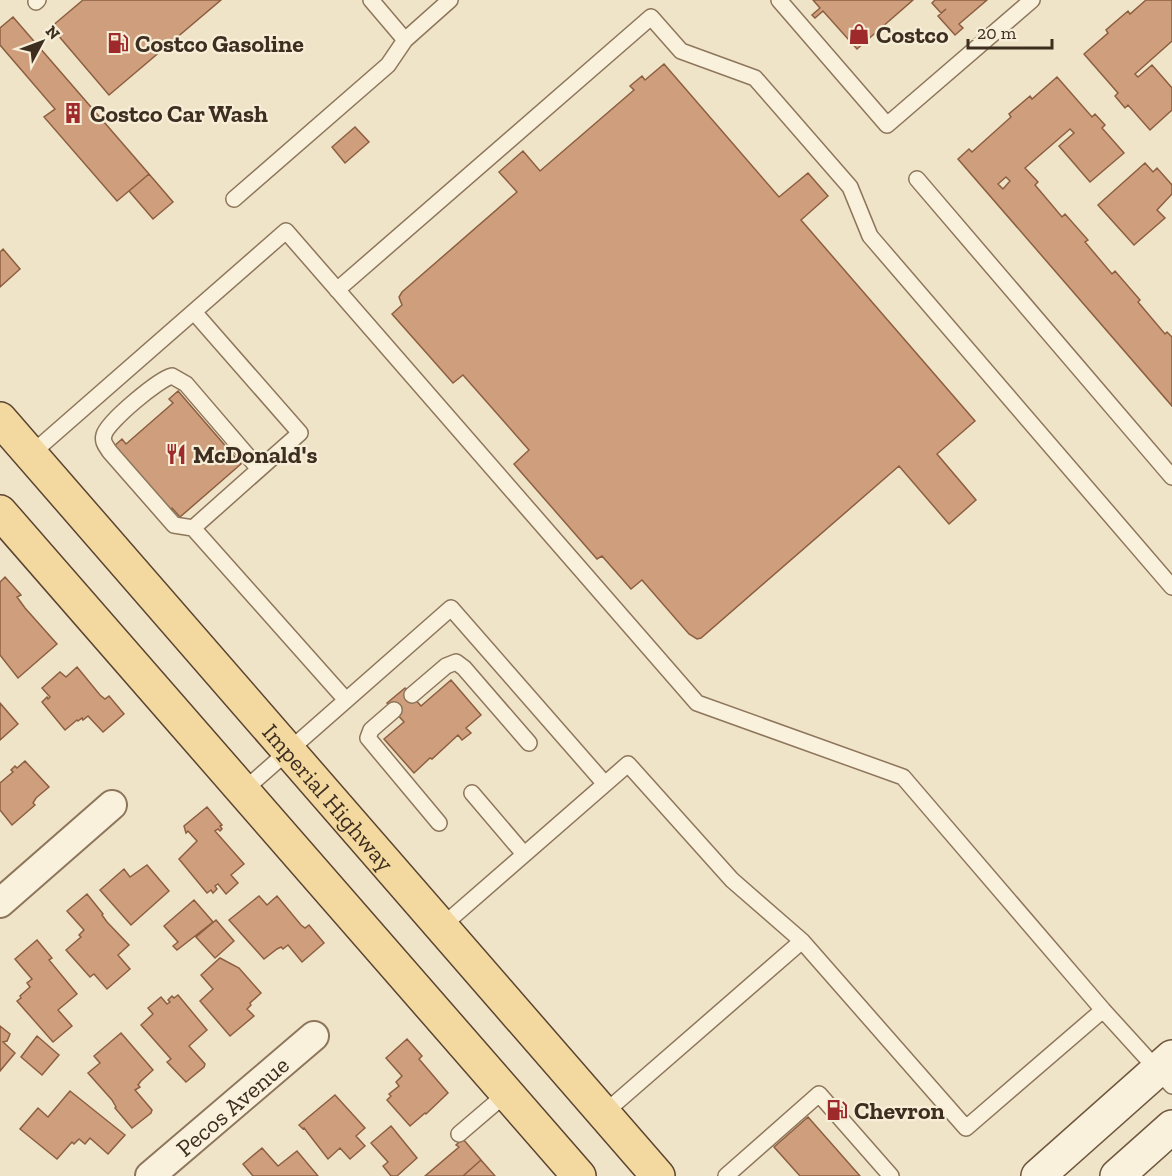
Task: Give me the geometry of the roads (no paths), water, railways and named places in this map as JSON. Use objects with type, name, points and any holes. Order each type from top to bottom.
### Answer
[{"type":"main road","name":"Imperial Highway","points":[[0,420],[658,1176]]},
{"type":"main road","points":[[0,512],[507,1093],[569,1173]]},
{"type":"main road","points":[[1038,1176],[1167,1071]]},
{"type":"main road","points":[[1117,1176],[1172,1127]]},
{"type":"street","points":[[0,903],[112,805]]},
{"type":"street","name":"Pecos Avenue","points":[[150,1176],[314,1036]]},
{"type":"lane","points":[[371,0],[405,40]]},
{"type":"lane","points":[[234,199],[388,65],[405,40],[450,0]]},
{"type":"lane","points":[[779,0],[887,125],[1032,0]]},
{"type":"lane","points":[[337,290],[651,17],[681,51],[754,78],[850,187],[870,236],[1172,587]]},
{"type":"lane","points":[[917,179],[1172,477]]},
{"type":"lane","points":[[30,455],[286,231],[697,703],[903,777],[1103,1010],[1167,1071]]},
{"type":"lane","points":[[193,528],[300,433],[194,312]]},
{"type":"lane","points":[[259,469],[186,384],[172,376],[159,382],[108,426],[103,438],[105,446],[174,525],[193,528],[346,700]]},
{"type":"lane","points":[[244,790],[451,608],[605,784]]},
{"type":"lane","points":[[412,695],[446,666],[456,662],[464,668],[529,743]]},
{"type":"lane","points":[[394,710],[370,730],[368,738],[439,823]]},
{"type":"lane","points":[[441,927],[628,764],[732,880],[802,941],[966,1128],[1103,1010]]},
{"type":"lane","points":[[472,793],[524,854]]},
{"type":"lane","points":[[603,1114],[802,941]]},
{"type":"lane","points":[[459,1134],[507,1093]]},
{"type":"lane","points":[[726,1176],[819,1094],[891,1176]]},
{"type":"place","name":"Costco","points":[[859,34]]},
{"type":"place","name":"Costco Gasoline","points":[[118,43]]},
{"type":"place","name":"Costco Car Wash","points":[[73,113]]},
{"type":"place","name":"McDonald's","points":[[176,454]]},
{"type":"place","name":"Chevron","points":[[837,1110]]}]
